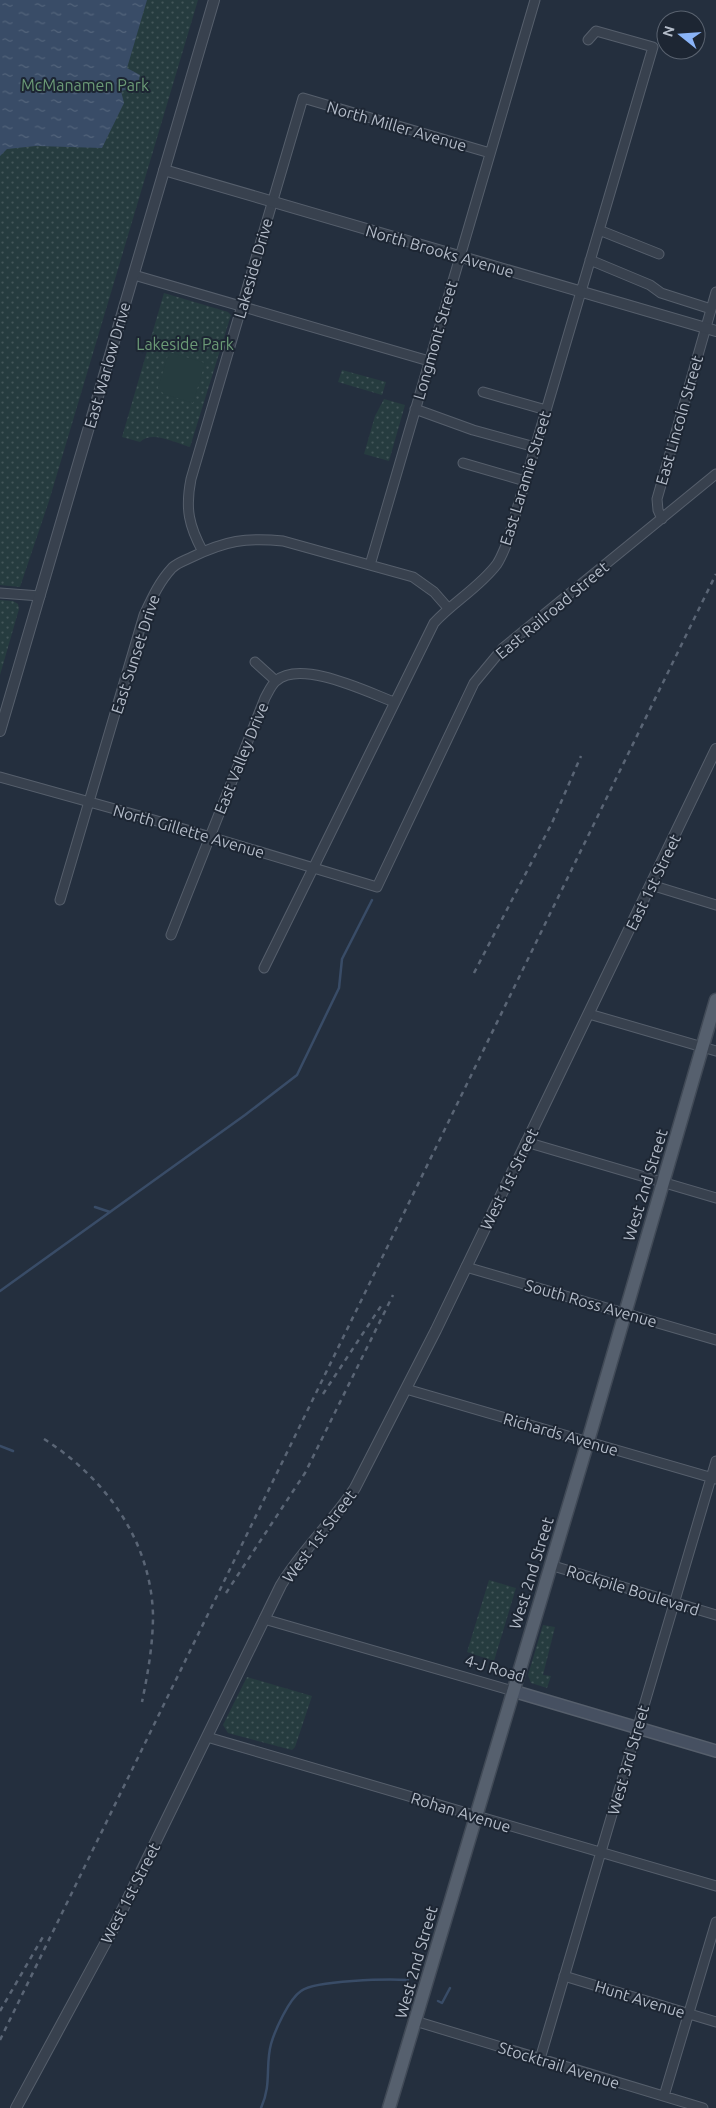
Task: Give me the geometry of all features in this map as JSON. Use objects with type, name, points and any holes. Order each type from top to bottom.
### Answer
[{"type":"main road","name":"West 2nd Street","points":[[389,2108],[588,1442],[716,1000]]},
{"type":"main road","name":"4-J Road","points":[[514,1690],[716,1751]]},
{"type":"street","name":"East Warlow Drive","points":[[0,731],[214,0]]},
{"type":"street","name":"Longmont Street","points":[[370,565],[535,0]]},
{"type":"street","name":"East Laramie Street","points":[[264,968],[434,623],[448,608],[485,578],[498,562],[507,543],[653,47],[596,31],[588,40]]},
{"type":"street","name":"North Miller Avenue","points":[[303,98],[490,153]]},
{"type":"street","name":"Lakeside Drive","points":[[202,552],[194,535],[188,513],[188,497],[303,98]]},
{"type":"street","name":"North Brooks Avenue","points":[[164,170],[716,332]]},
{"type":"street","points":[[599,230],[659,254]]},
{"type":"street","points":[[590,260],[650,285],[661,293],[711,309]]},
{"type":"street","points":[[134,275],[430,361]]},
{"type":"street","name":"East Lincoln Street","points":[[662,519],[658,510],[657,499],[716,292]]},
{"type":"street","points":[[484,392],[546,410]]},
{"type":"street","points":[[415,409],[472,430],[535,447]]},
{"type":"street","points":[[463,463],[525,481]]},
{"type":"street","name":"East Railroad Street","points":[[378,887],[474,683],[503,648],[716,474]]},
{"type":"street","name":"East Sunset Drive","points":[[60,900],[144,615],[156,588],[173,567],[221,544],[239,540],[261,539],[282,542],[414,577],[434,592],[448,608]]},
{"type":"street","points":[[0,593],[40,596]]},
{"type":"street","points":[[254,662],[276,681],[293,674],[312,674],[394,702]]},
{"type":"street","name":"East Valley Drive","points":[[171,935],[265,698],[276,681]]},
{"type":"street","name":"East 1st Street","points":[[589,1014],[713,760],[716,749]]},
{"type":"street","name":"North Gillette Avenue","points":[[0,777],[209,836],[378,887]]},
{"type":"street","points":[[651,885],[716,904]]},
{"type":"street","points":[[589,1014],[716,1051]]},
{"type":"street","name":"West 1st Street","points":[[16,2108],[113,1929],[264,1619],[289,1572],[342,1508],[355,1488],[406,1389],[589,1014]]},
{"type":"street","points":[[526,1142],[716,1198]]},
{"type":"street","name":"South Ross Avenue","points":[[466,1267],[716,1340]]},
{"type":"street","name":"Richards Avenue","points":[[406,1389],[714,1478]]},
{"type":"street","name":"West 3rd Street","points":[[540,2059],[637,1728],[714,1478],[716,1461]]},
{"type":"street","name":"Rockpile Boulevard","points":[[550,1565],[716,1615]]},
{"type":"street","name":"4-J Road","points":[[264,1619],[514,1690]]},
{"type":"street","name":"Rohan Avenue","points":[[207,1737],[716,1886]]},
{"type":"street","points":[[664,2096],[716,1922]]},
{"type":"street","name":"Hunt Avenue","points":[[564,1976],[716,2022]]},
{"type":"street","name":"Stocktrail Avenue","points":[[415,2021],[703,2108]]},
{"type":"green space","name":"McManamen Park","points":[[0,0],[198,0],[49,501],[20,587],[0,585]]},
{"type":"green space","name":"Lakeside Park","points":[[164,293],[228,312],[231,315],[190,447],[157,437],[151,437],[140,442],[122,437]]},
{"type":"green space","points":[[169,352],[205,363],[193,403],[164,394],[158,388]]},
{"type":"green space","points":[[342,370],[386,382],[382,395],[338,382]]},
{"type":"green space","points":[[384,399],[405,405],[389,461],[364,454],[375,416]]},
{"type":"green space","points":[[0,600],[13,601],[18,604],[19,609],[0,675]]},
{"type":"green space","points":[[489,1580],[516,1588],[494,1661],[467,1652]]},
{"type":"green space","points":[[543,1625],[555,1627],[543,1675],[551,1676],[547,1688],[531,1683],[528,1675]]},
{"type":"green space","points":[[247,1677],[312,1696],[295,1747],[292,1750],[228,1733],[223,1725]]},
{"type":"water","points":[[0,0],[147,0],[127,68],[140,75],[137,87],[121,91],[124,103],[102,148],[36,146],[7,149],[0,156]]},
{"type":"waterway","points":[[0,1291],[245,1115],[297,1075],[339,988],[342,959],[372,900]]},
{"type":"waterway","points":[[95,1207],[110,1212]]},
{"type":"waterway","points":[[0,1446],[13,1451]]},
{"type":"waterway","points":[[261,2108],[266,2091],[271,2044],[279,2023],[296,1995],[309,1987],[336,1982],[408,1980]]},
{"type":"waterway","points":[[438,2001],[442,2003],[450,1988]]},
{"type":"railway","points":[[0,2040],[716,574]]},
{"type":"railway","points":[[474,973],[552,823],[581,756]]},
{"type":"railway","points":[[226,1593],[305,1473],[393,1295]]},
{"type":"railway","points":[[323,1394],[381,1306]]},
{"type":"railway","points":[[44,1439],[86,1472],[105,1492],[121,1514],[134,1537],[144,1561],[153,1615],[150,1659],[142,1702]]},
{"type":"railway","points":[[0,2011],[44,1935]]}]
